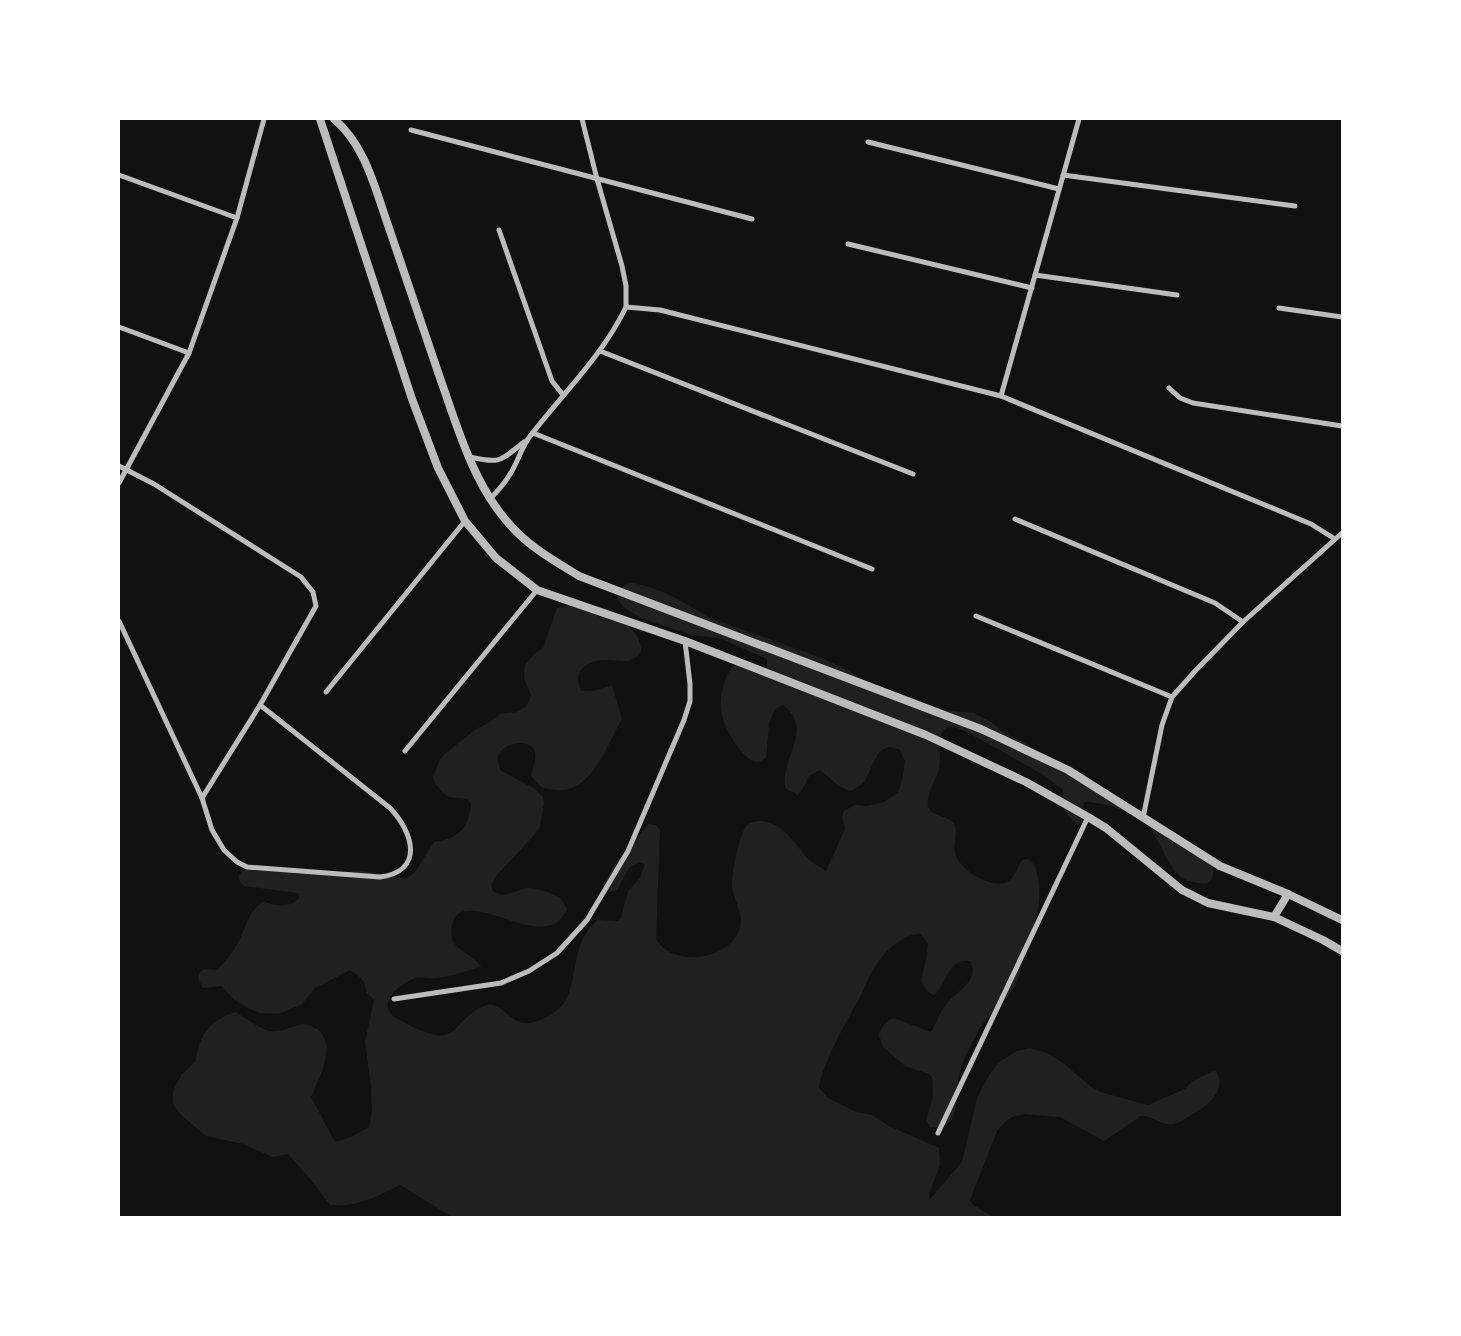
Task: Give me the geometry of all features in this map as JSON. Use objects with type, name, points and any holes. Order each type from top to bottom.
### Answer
[{"type":"street","points":[[119,483],[189,353],[237,218],[264,119]]},
{"type":"street","points":[[320,119],[412,399],[438,468],[465,521],[496,558],[537,590],[684,641],[926,735],[1026,782],[1088,817],[1106,828],[1182,890],[1208,903],[1274,917],[1342,951]]},
{"type":"street","points":[[334,119],[353,138],[377,194],[455,422],[470,457],[490,499],[506,520],[538,551],[579,576],[981,729],[1068,770],[1220,866],[1288,894],[1342,920]]},
{"type":"street","points":[[490,499],[507,480],[527,441],[600,351],[626,307],[626,286],[622,266],[582,119]]},
{"type":"street","points":[[1001,396],[1079,119]]},
{"type":"street","points":[[411,130],[752,219]]},
{"type":"street","points":[[868,142],[1059,189]]},
{"type":"street","points":[[119,175],[237,218]]},
{"type":"street","points":[[1063,175],[1294,206]]},
{"type":"street","points":[[499,230],[552,380],[563,395]]},
{"type":"street","points":[[848,244],[1032,288]]},
{"type":"street","points":[[1035,274],[1177,295]]},
{"type":"street","points":[[626,307],[660,310],[1001,396],[1311,524],[1335,539]]},
{"type":"street","points":[[1279,308],[1342,317]]},
{"type":"street","points":[[119,327],[189,353]]},
{"type":"street","points":[[600,351],[913,474]]},
{"type":"street","points":[[1169,388],[1180,398],[1193,403],[1342,426]]},
{"type":"street","points":[[533,434],[872,569]]},
{"type":"street","points":[[470,457],[491,462],[499,460],[527,441]]},
{"type":"street","points":[[119,466],[154,484],[301,577],[313,592],[316,606],[260,704],[202,798]]},
{"type":"street","points":[[1015,519],[1215,603],[1243,622]]},
{"type":"street","points":[[326,692],[465,521]]},
{"type":"street","points":[[1143,819],[1162,724],[1172,697],[1243,622],[1342,533]]},
{"type":"street","points":[[405,751],[537,590]]},
{"type":"street","points":[[976,616],[1172,697]]},
{"type":"street","points":[[119,621],[202,798],[212,830],[224,850],[237,862],[247,867],[380,877],[393,876],[404,867],[410,859],[410,849],[407,831],[400,819],[390,808],[260,704]]},
{"type":"street","points":[[394,999],[501,983],[529,971],[557,953],[587,920],[628,851],[684,720],[690,701],[690,693],[684,641]]},
{"type":"street","points":[[938,1133],[1088,817]]},
{"type":"street","points":[[1274,917],[1288,894]]},
{"type":"shaded area","points":[[632,583],[672,596],[708,617],[819,657],[844,668],[882,691],[903,700],[951,711],[974,713],[1161,829],[1214,867],[1212,879],[1207,883],[1184,879],[1170,865],[1155,836],[1148,827],[1127,812],[1092,802],[1084,802],[1082,823],[1076,824],[1064,811],[1063,790],[1042,774],[967,732],[951,727],[942,732],[939,769],[930,792],[928,806],[932,812],[953,822],[956,833],[955,852],[959,862],[971,873],[985,881],[1000,884],[1007,882],[1014,875],[1022,860],[1028,859],[1036,869],[1039,888],[1038,907],[1017,981],[1009,994],[979,1030],[962,1064],[955,1110],[947,1124],[940,1127],[930,1127],[926,1121],[933,1096],[932,1078],[929,1074],[905,1066],[883,1047],[879,1035],[884,1025],[894,1018],[931,1032],[945,1006],[965,986],[972,975],[970,961],[962,961],[951,968],[939,990],[934,995],[928,992],[921,981],[928,944],[921,934],[903,938],[877,963],[830,1053],[819,1088],[828,1098],[856,1112],[872,1115],[889,1126],[939,1148],[940,1165],[929,1194],[930,1199],[962,1162],[977,1098],[988,1077],[998,1063],[1017,1051],[1030,1048],[1047,1053],[1100,1092],[1148,1105],[1185,1089],[1193,1081],[1215,1070],[1219,1077],[1219,1084],[1218,1091],[1214,1097],[1203,1107],[1178,1123],[1169,1124],[1141,1116],[1104,1141],[1060,1117],[1024,1114],[1012,1117],[997,1131],[970,1200],[973,1205],[993,1217],[452,1217],[400,1185],[357,1203],[330,1205],[288,1154],[273,1157],[243,1144],[206,1136],[181,1115],[173,1104],[173,1091],[182,1074],[195,1062],[204,1034],[212,1024],[235,1012],[269,1031],[283,1030],[303,1024],[317,1029],[323,1036],[326,1044],[326,1053],[322,1071],[311,1097],[335,1142],[351,1137],[369,1127],[372,1111],[371,1087],[365,1042],[374,1000],[366,992],[365,984],[359,976],[350,970],[315,988],[302,1004],[279,1014],[260,1013],[248,1008],[233,999],[222,986],[203,988],[198,978],[200,972],[205,969],[217,970],[237,945],[251,914],[264,901],[282,906],[291,904],[299,898],[298,893],[244,886],[240,882],[239,876],[242,871],[335,876],[352,871],[364,871],[406,879],[415,872],[434,842],[450,838],[461,831],[470,813],[471,804],[468,799],[449,797],[435,783],[433,777],[440,760],[476,729],[487,724],[500,714],[517,712],[527,706],[531,695],[524,678],[525,665],[534,654],[543,648],[557,608],[563,606],[575,607],[626,625],[637,636],[641,651],[635,658],[626,661],[604,660],[594,662],[585,666],[579,674],[578,681],[581,691],[593,691],[612,685],[622,719],[604,754],[588,776],[579,784],[568,789],[556,790],[547,789],[539,785],[531,775],[535,761],[535,752],[528,744],[515,743],[509,745],[504,748],[498,758],[500,770],[535,789],[543,797],[544,803],[540,827],[497,875],[491,885],[493,891],[497,894],[506,895],[527,888],[539,889],[558,897],[567,909],[557,922],[543,926],[527,925],[474,911],[461,912],[453,921],[453,941],[455,945],[475,959],[481,967],[446,976],[418,977],[409,981],[397,989],[389,1000],[389,1011],[394,1017],[428,1033],[442,1035],[452,1032],[467,1017],[481,1007],[490,1005],[499,1007],[515,1020],[526,1023],[538,1021],[556,1011],[564,1003],[569,993],[579,948],[586,933],[598,920],[618,921],[621,917],[628,891],[640,878],[645,864],[639,862],[629,868],[617,890],[611,892],[605,890],[603,885],[617,861],[648,824],[656,825],[660,830],[656,939],[664,948],[675,954],[687,957],[701,957],[725,947],[734,939],[740,928],[741,918],[732,882],[738,848],[748,824],[763,821],[778,827],[791,838],[807,858],[826,871],[845,829],[842,817],[844,811],[855,805],[867,806],[884,802],[898,792],[905,761],[900,750],[892,747],[880,752],[864,782],[850,791],[839,786],[820,770],[809,776],[798,795],[785,788],[787,766],[796,734],[796,724],[792,715],[783,705],[775,709],[769,724],[766,758],[756,762],[750,760],[739,749],[722,715],[723,689],[727,676],[733,666],[739,665],[759,675],[765,673],[767,659],[719,638],[691,635],[641,618],[625,608],[617,599],[622,588]]}]
